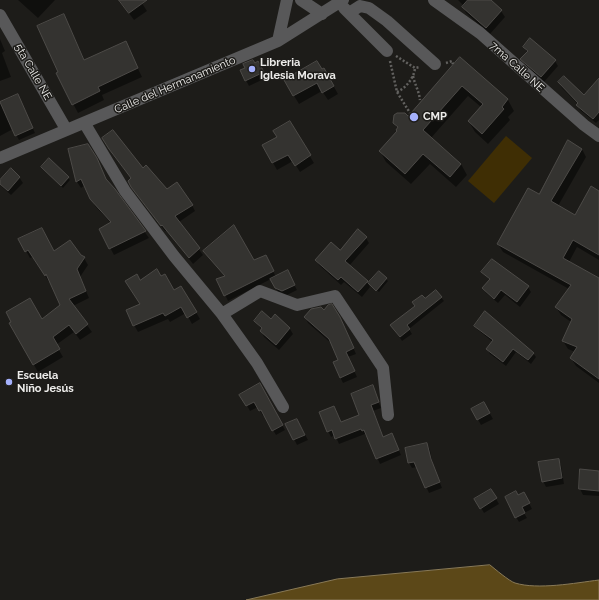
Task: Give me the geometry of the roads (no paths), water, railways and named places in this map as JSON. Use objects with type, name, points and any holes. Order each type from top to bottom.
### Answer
[{"type":"street","points":[[278,41],[287,0]]},
{"type":"street","points":[[301,0],[322,14]]},
{"type":"street","name":"7ma Calle NE","points":[[434,0],[480,33],[584,125],[599,136]]},
{"type":"street","points":[[341,1],[349,13],[387,51]]},
{"type":"street","name":"Calle del Hermanamiento","points":[[0,158],[66,129],[85,124],[278,41],[341,1]]},
{"type":"street","points":[[349,13],[360,6],[369,8],[387,21],[435,64]]},
{"type":"street","name":"5ta Calle NE","points":[[0,15],[66,129]]},
{"type":"street","points":[[85,124],[125,191],[174,256],[222,314],[257,363],[283,407]]},
{"type":"street","points":[[222,314],[260,291],[297,304],[335,296],[383,368],[388,415]]},
{"type":"place","name":"Libreria Iglesia Morava","points":[[252,69]]},
{"type":"place","name":"CMP","points":[[414,117]]},
{"type":"place","name":"Escuela Niño Jesús","points":[[9,382]]}]
